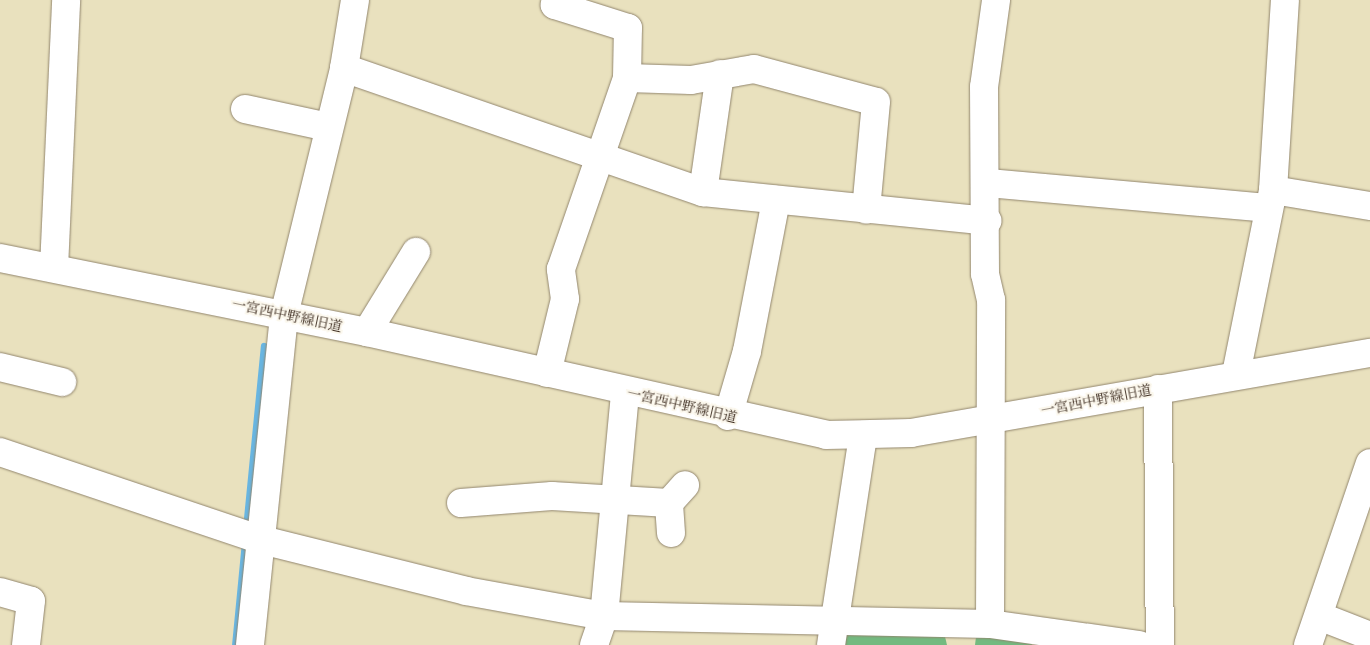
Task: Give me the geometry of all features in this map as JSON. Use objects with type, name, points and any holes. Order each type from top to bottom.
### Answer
[{"type":"street","points":[[54,268],[66,0]]},
{"type":"street","points":[[250,645],[284,315],[328,127],[344,68],[355,0]]},
{"type":"street","points":[[547,373],[565,299],[561,269],[599,153],[627,78],[628,28],[555,5],[556,0]]},
{"type":"street","points":[[990,624],[988,420],[991,300],[985,274],[988,183],[984,87],[996,0]]},
{"type":"street","points":[[1236,374],[1270,199],[1286,0]]},
{"type":"street","points":[[344,68],[599,153],[703,192],[988,221]]},
{"type":"street","points":[[627,78],[691,80],[754,69],[876,102],[866,210]]},
{"type":"street","points":[[703,192],[720,74]]},
{"type":"street","points":[[246,109],[328,127]]},
{"type":"street","points":[[988,183],[1370,206]]},
{"type":"street","points":[[728,416],[747,351],[776,200]]},
{"type":"street","points":[[367,332],[416,252]]},
{"type":"street","name":"一宮西中野線旧道","points":[[0,258],[367,332],[728,416],[826,435],[863,436],[988,420],[1236,374],[1370,353]]},
{"type":"street","points":[[0,367],[62,382]]},
{"type":"street","points":[[1158,388],[1160,645]]},
{"type":"street","points":[[594,645],[604,616],[617,502],[625,392]]},
{"type":"street","points":[[832,634],[863,436]]},
{"type":"street","points":[[0,452],[262,540],[466,591],[604,616],[832,634],[990,624],[1140,645]]},
{"type":"street","points":[[1308,645],[1370,463]]},
{"type":"street","points":[[462,503],[552,496],[617,502],[677,494],[671,533]]},
{"type":"street","points":[[0,592],[31,601],[26,645]]},
{"type":"street","points":[[1319,616],[1370,636]]},
{"type":"green space","points":[[942,624],[947,645],[836,645],[841,633]]},
{"type":"green space","points":[[1027,632],[1032,645],[975,645],[976,637]]},
{"type":"waterway","points":[[246,528],[264,346]]},
{"type":"waterway","points":[[235,645],[245,541]]}]
